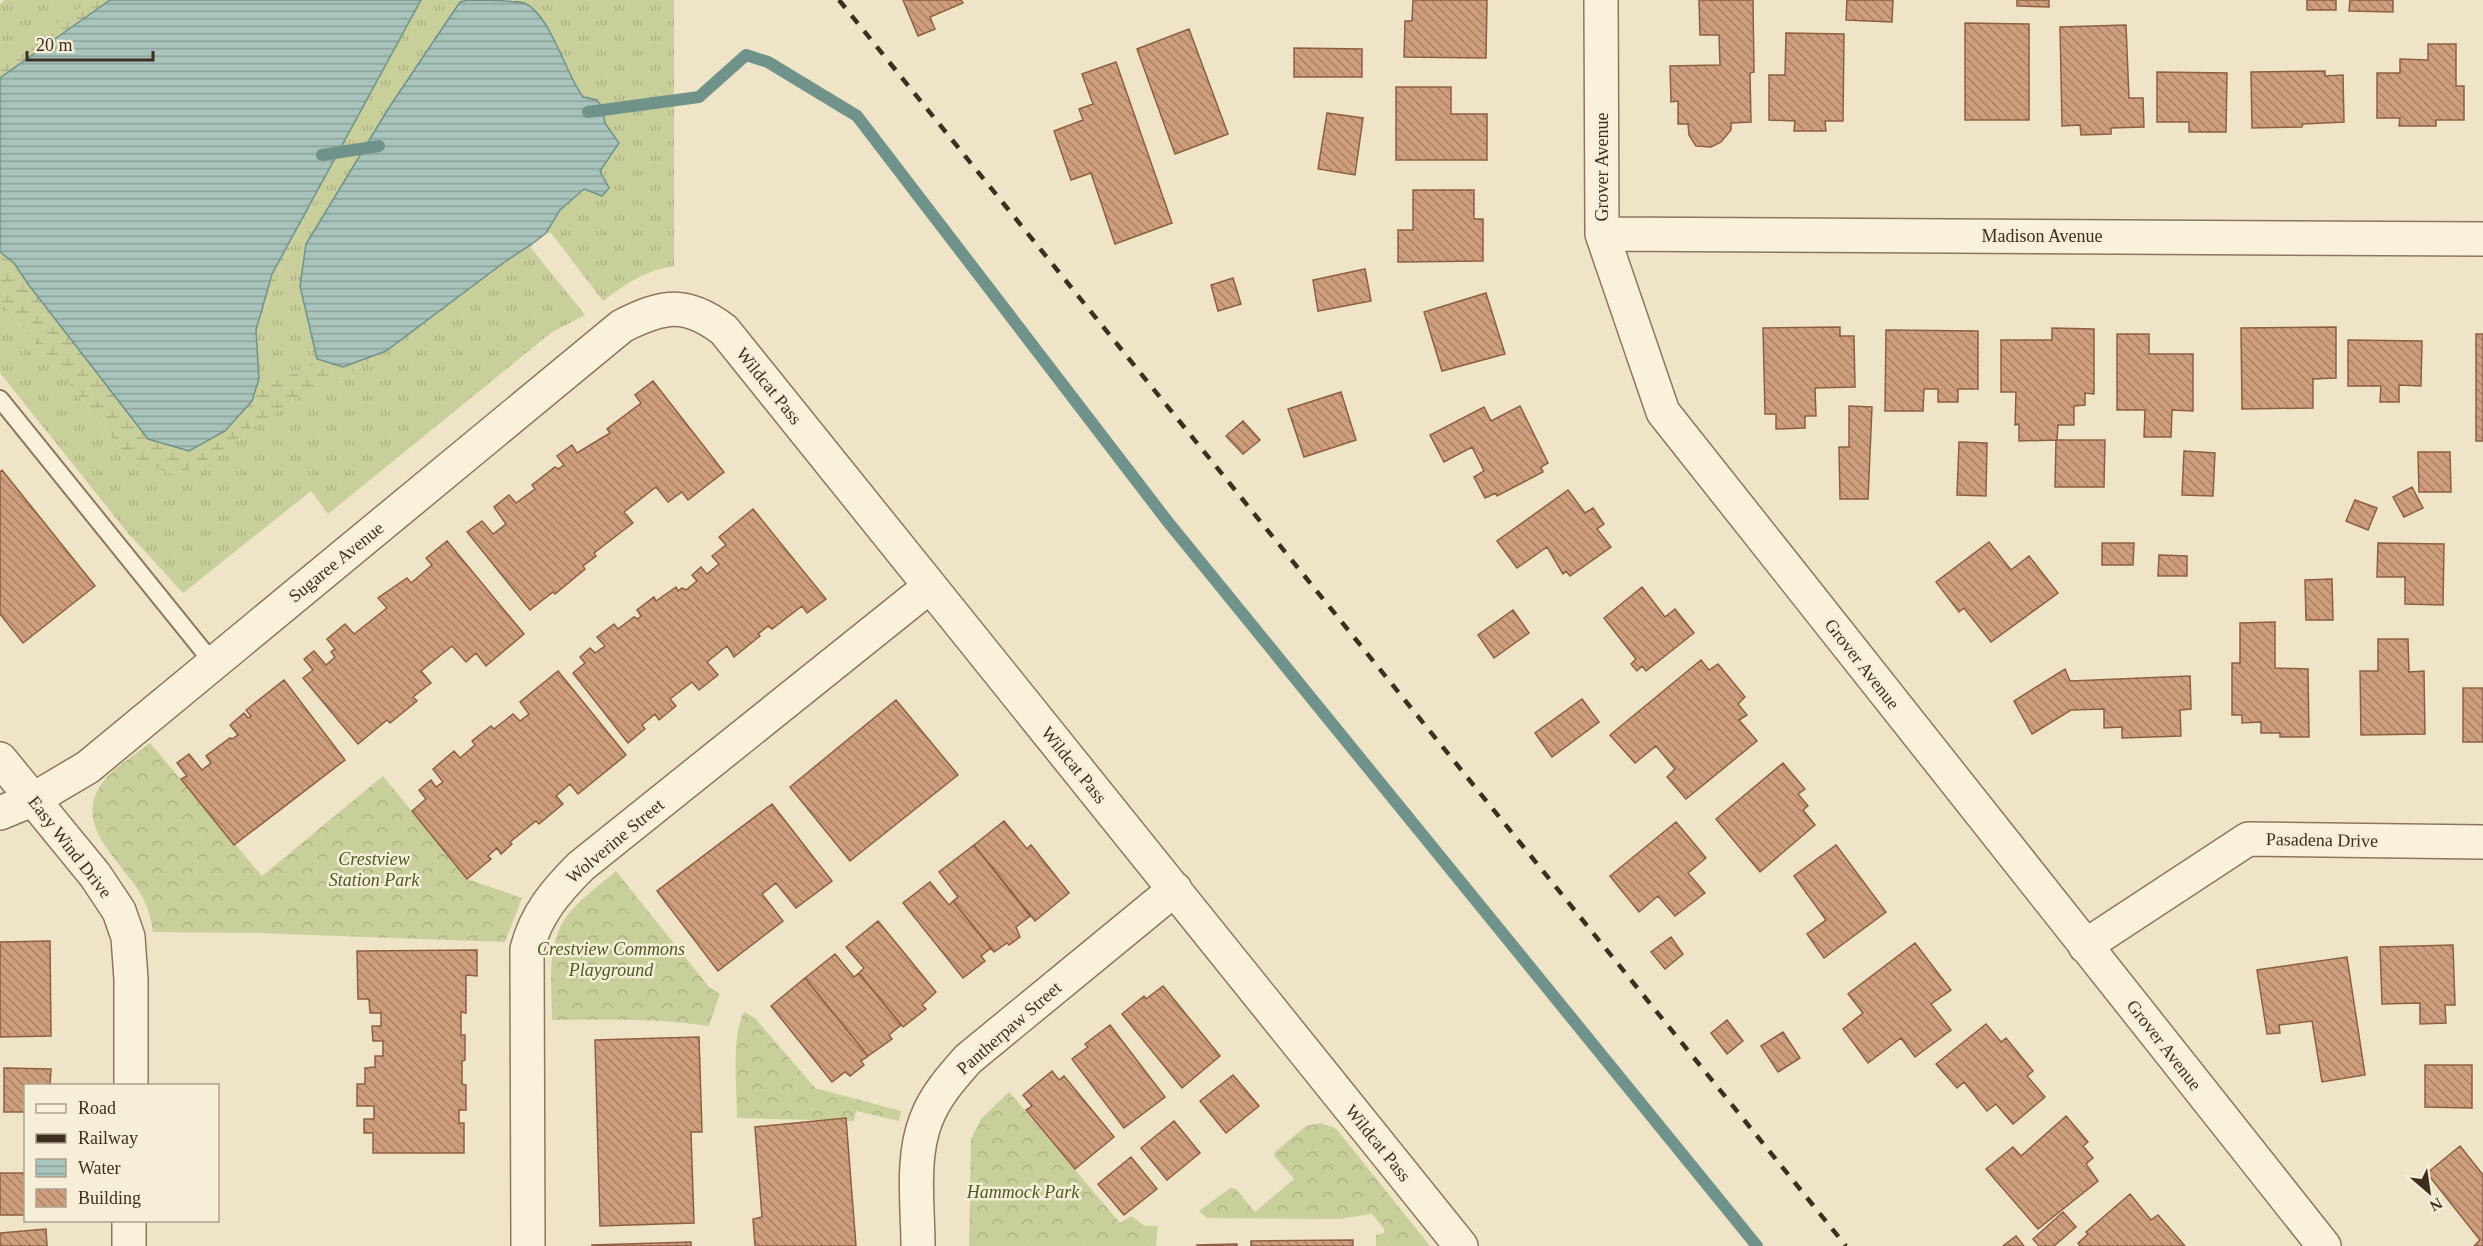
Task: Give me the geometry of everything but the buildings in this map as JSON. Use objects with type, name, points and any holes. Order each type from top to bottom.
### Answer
[{"type":"street","name":"Grover Avenue","points":[[1601,0],[1602,234],[1663,412],[2324,1246]]},
{"type":"street","name":"Madison Avenue","points":[[1602,234],[2483,239]]},
{"type":"street","name":"Wildcat Pass","points":[[669,309],[688,310],[706,316],[724,330],[1461,1246]]},
{"type":"street","name":"Sugaree Avenue","points":[[0,813],[34,799],[88,767],[622,326],[644,315],[669,309]]},
{"type":"street","name":"Wolverine Street","points":[[528,1246],[527,949],[535,924],[546,904],[580,866],[929,587]]},
{"type":"street","name":"Easy Wind Drive","points":[[0,759],[95,875],[118,911],[128,937],[131,979],[131,1084]]},
{"type":"street","name":"Pasadena Drive","points":[[2085,946],[2248,839],[2483,842]]},
{"type":"street","name":"Pantherpaw Street","points":[[918,1246],[918,1158],[925,1122],[945,1085],[968,1059],[1175,889]]},
{"type":"street","points":[[129,1222],[129,1246]]},
{"type":"lane","points":[[0,399],[213,663]]},
{"type":"green space","points":[[5,0],[90,0],[0,67],[0,4]]},
{"type":"green space","points":[[90,0],[161,0],[0,109],[0,67]]},
{"type":"green space","points":[[421,0],[468,0],[460,3],[390,106],[306,244],[300,286],[317,359],[282,378],[259,379],[256,330],[284,261],[330,167]]},
{"type":"green space","points":[[421,0],[330,167],[284,261],[256,330],[259,379],[282,378],[317,359],[300,286],[306,244],[390,106],[460,2],[468,0],[553,35],[562,59],[583,97],[597,100],[603,109],[605,123],[619,143],[584,188],[560,210],[546,233],[386,351],[341,379],[295,399],[267,419],[251,427],[227,449],[194,468],[172,474],[146,464],[123,451],[0,300],[0,252],[14,263],[28,283]]},
{"type":"green space","points":[[514,0],[674,0],[674,266],[636,279],[603,301],[551,233],[546,233],[560,210],[584,188],[602,196],[599,171],[610,132],[605,123],[603,109],[583,97],[575,85],[557,49],[553,35]]},
{"type":"green space","points":[[532,244],[531,248],[585,315],[552,332],[328,514],[311,491],[183,593],[127,532],[0,373],[0,300],[123,451],[172,474],[194,468],[227,449],[251,427],[267,419],[295,399],[341,379],[386,351]]},
{"type":"green space","name":"Crestview Station Park","points":[[150,743],[262,876],[383,776],[467,879],[522,898],[505,942],[257,933],[153,932],[149,912],[143,898],[103,842],[96,829],[93,815],[94,800],[101,785],[117,767]]},
{"type":"green space","name":"Crestview Commons Playground","points":[[616,871],[709,987],[720,994],[709,1026],[650,1021],[552,1020],[553,949],[562,923],[586,896]]},
{"type":"green space","points":[[744,1012],[755,1018],[815,1088],[901,1111],[899,1121],[856,1111],[854,1121],[737,1118],[736,1049],[737,1034]]},
{"type":"green space","name":"Hammock Park","points":[[1009,1092],[1120,1223],[1131,1216],[1145,1226],[1158,1226],[1156,1246],[969,1246],[971,1139],[981,1119]]},
{"type":"green space","points":[[1320,1123],[1338,1131],[1430,1246],[1376,1246],[1376,1235],[1384,1233],[1384,1229],[1372,1214],[1339,1219],[1207,1218],[1199,1211],[1230,1188],[1236,1189],[1255,1212],[1294,1179],[1274,1155],[1275,1152],[1306,1126]]},
{"type":"water","points":[[110,0],[421,0],[272,274],[256,330],[259,379],[252,401],[225,431],[189,451],[148,439],[14,263],[0,252],[0,78]]},
{"type":"water","points":[[468,0],[524,3],[542,19],[576,86],[583,97],[597,100],[603,109],[605,123],[619,143],[600,171],[609,188],[602,196],[584,189],[560,210],[546,233],[386,351],[343,367],[317,359],[300,286],[306,244],[390,106],[460,2]]},
{"type":"waterway","points":[[588,112],[699,97],[746,55],[768,62],[857,116],[1168,522],[1757,1246]]},
{"type":"waterway","points":[[322,155],[379,146]]},
{"type":"railway","points":[[839,0],[1846,1246]]}]
